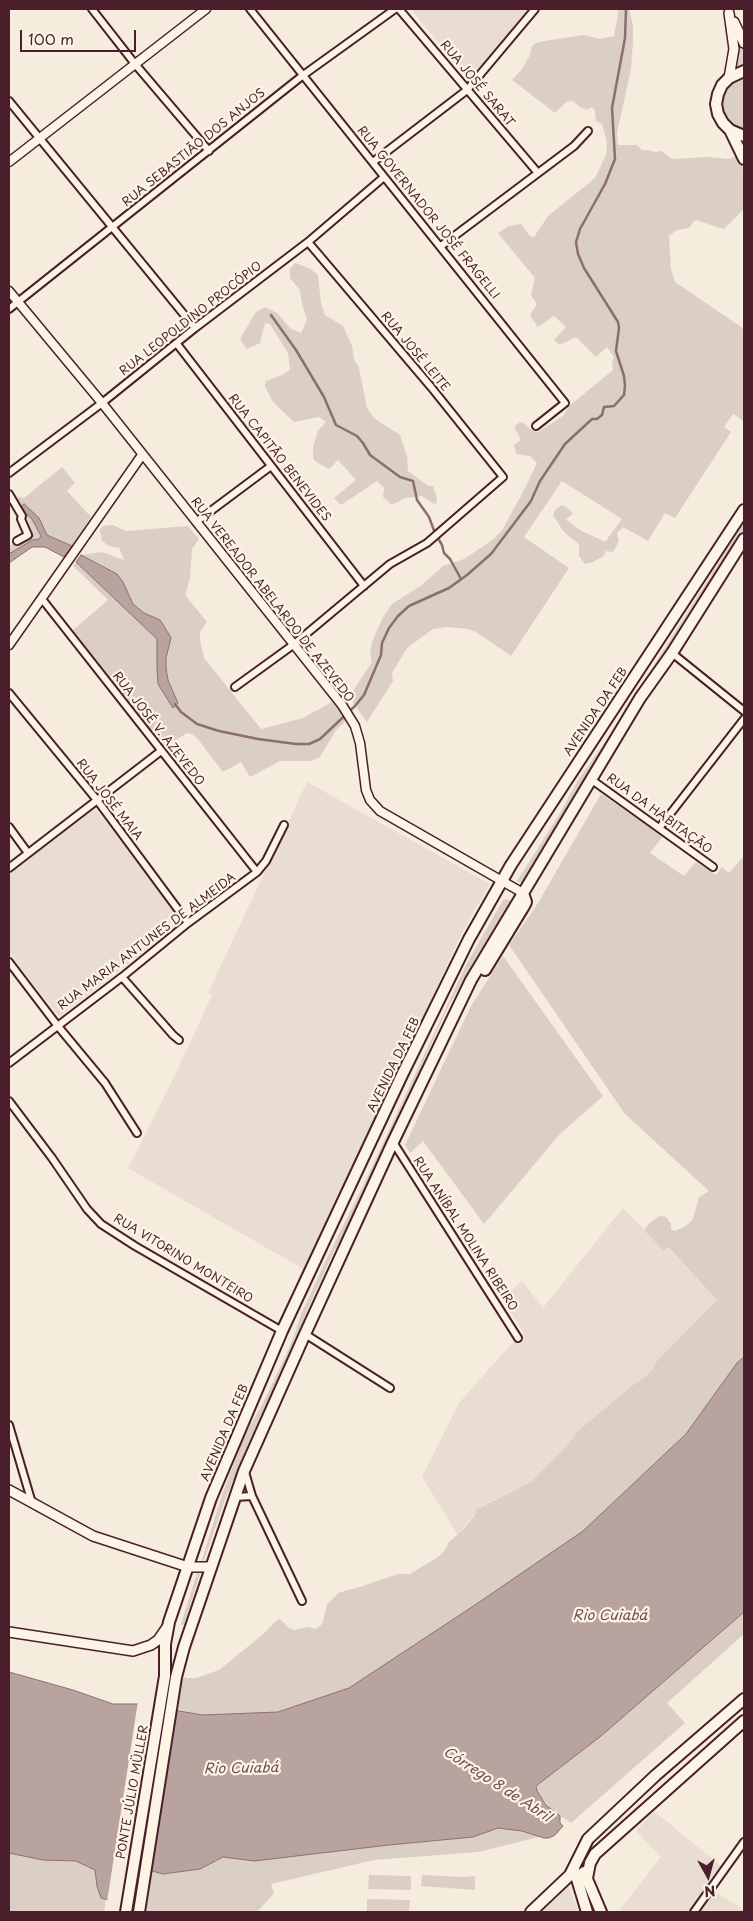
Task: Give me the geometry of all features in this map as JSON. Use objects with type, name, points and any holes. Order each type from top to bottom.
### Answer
[{"type":"main road","points":[[728,11],[744,43]]},
{"type":"main road","points":[[728,11],[734,49],[729,78],[720,90],[716,104],[722,123],[730,130],[744,136]]},
{"type":"main road","points":[[729,78],[744,71]]},
{"type":"main road","points":[[730,130],[744,158]]},
{"type":"main road","name":"AVENIDA DA FEB","points":[[165,1676],[165,1644],[169,1622],[211,1498],[282,1330],[469,938],[502,880],[580,758],[651,654],[744,510]]},
{"type":"main road","points":[[9,1490],[93,1536],[188,1567],[210,1567],[244,1471],[393,1142],[457,1010],[475,986],[524,906],[526,902],[523,893],[640,698],[672,653],[744,539]]},
{"type":"main road","name":"PONTE JÚLIO MÜLLER","points":[[139,1912],[176,1677],[210,1567]]},
{"type":"main road","points":[[9,1632],[133,1650],[151,1645],[158,1640],[169,1622]]},
{"type":"main road","name":"PONTE JÚLIO MÜLLER","points":[[126,1912],[165,1676]]},
{"type":"main road","points":[[531,1912],[568,1878],[584,1845],[598,1830],[744,1699]]},
{"type":"main road","points":[[587,1878],[590,1863],[601,1849],[743,1724]]},
{"type":"main road","points":[[584,1845],[588,1852],[594,1853],[601,1849]]},
{"type":"main road","points":[[574,1869],[581,1870],[587,1878],[601,1912]]},
{"type":"main road","points":[[574,1869],[587,1912]]},
{"type":"street","points":[[92,9],[135,64],[209,151]]},
{"type":"street","points":[[9,162],[206,9]]},
{"type":"street","name":"RUA GOVERNADOR JOSÉ FRAGELLI","points":[[250,9],[565,403],[536,426]]},
{"type":"street","name":"RUA SEBASTIÃO DOS ANJOS","points":[[9,308],[302,76],[395,9]]},
{"type":"street","name":"RUA JOSÉ SARAT","points":[[400,9],[538,173]]},
{"type":"street","points":[[374,162],[467,90],[535,9]]},
{"type":"street","points":[[9,101],[196,328]]},
{"type":"street","points":[[441,246],[574,146],[588,131]]},
{"type":"street","name":"RUA LEOPOLDINO PROCÓPIO","points":[[9,473],[308,242],[384,178]]},
{"type":"street","name":"RUA JOSÉ LEITE","points":[[308,242],[503,477],[432,538],[390,564],[364,586]]},
{"type":"street","name":"RUA VEREADOR ABELARDO DE AZEVEDO","points":[[9,291],[102,403],[342,705],[352,720],[360,743],[366,790],[370,800],[380,811],[523,893]]},
{"type":"street","name":"RUA CAPITÃO BENEVIDES","points":[[177,344],[364,586]]},
{"type":"street","points":[[9,645],[142,455]]},
{"type":"street","points":[[196,522],[271,466]]},
{"type":"street","points":[[9,494],[22,516],[21,519],[28,535],[17,541]]},
{"type":"street","points":[[235,687],[293,645],[364,586]]},
{"type":"street","name":"RUA JOSÉ V. AZEVEDO","points":[[42,599],[257,872]]},
{"type":"street","points":[[672,653],[744,711]]},
{"type":"street","name":"RUA JOSÉ MAIA","points":[[9,694],[97,800],[188,923]]},
{"type":"street","points":[[660,828],[744,719]]},
{"type":"street","points":[[9,868],[161,751]]},
{"type":"street","name":"RUA DA HABITAÇÃO","points":[[592,780],[713,867]]},
{"type":"street","name":"RUA MARIA ANTUNES DE ALMEIDA","points":[[9,1063],[122,977],[188,923],[257,872],[266,861],[284,825]]},
{"type":"street","points":[[9,827],[28,852]]},
{"type":"street","points":[[9,962],[57,1025],[105,1083],[137,1133]]},
{"type":"street","points":[[122,977],[172,1035],[180,1040]]},
{"type":"street","name":"RUA VITORINO MONTEIRO","points":[[9,1101],[87,1209],[101,1224],[282,1330]]},
{"type":"street","name":"RUA ANÍBAL MOLINA RIBEIRO","points":[[393,1142],[518,1338]]},
{"type":"street","points":[[305,1334],[390,1388]]},
{"type":"street","points":[[9,1425],[32,1504]]},
{"type":"street","points":[[244,1471],[252,1496],[302,1601]]},
{"type":"street","points":[[235,1497],[252,1496]]},
{"type":"street","points":[[694,1912],[744,1842]]},
{"type":"shaded area","points":[[411,9],[531,9],[470,82]]},
{"type":"shaded area","points":[[619,9],[629,9],[633,25],[633,42],[631,69],[617,133],[618,145],[637,145],[642,150],[661,151],[672,159],[709,157],[730,159],[739,154],[743,169],[744,209],[724,229],[695,220],[689,228],[677,230],[669,236],[671,269],[675,282],[744,329],[744,421],[733,414],[724,427],[731,432],[675,518],[665,513],[648,541],[623,527],[617,533],[619,541],[613,552],[606,551],[604,556],[593,562],[585,564],[579,556],[579,544],[564,532],[553,515],[555,510],[562,505],[568,508],[573,514],[566,519],[580,530],[605,542],[622,519],[562,481],[524,537],[569,568],[511,656],[476,632],[468,629],[446,627],[433,629],[407,648],[392,673],[393,681],[367,722],[349,697],[372,662],[370,654],[372,642],[383,617],[392,604],[422,585],[443,566],[464,559],[494,539],[502,530],[524,490],[537,463],[530,456],[516,454],[514,445],[521,440],[514,427],[520,422],[537,432],[564,415],[569,406],[613,370],[614,357],[607,347],[596,357],[576,337],[560,345],[554,340],[566,327],[554,316],[538,327],[530,315],[537,304],[531,295],[535,278],[498,233],[509,226],[521,224],[530,236],[534,237],[548,216],[595,178],[606,155],[607,142],[602,124],[596,121],[595,111],[592,107],[587,110],[573,101],[566,102],[555,113],[512,80],[522,69],[529,57],[532,46],[538,42],[584,35],[600,39],[614,36]]},
{"type":"shaded area","points":[[735,28],[744,46],[744,66],[734,67]]},
{"type":"shaded area","points":[[744,75],[744,130],[735,127],[728,121],[721,105],[722,96],[726,88],[732,81]]},
{"type":"shaded area","points":[[295,263],[309,268],[318,275],[321,304],[325,315],[343,326],[352,346],[354,359],[359,368],[367,408],[375,419],[400,435],[407,456],[408,471],[427,485],[433,486],[437,498],[436,505],[422,496],[405,498],[392,505],[383,497],[384,488],[377,481],[341,505],[334,498],[356,480],[338,460],[329,469],[316,462],[313,458],[313,446],[318,431],[326,422],[319,417],[294,422],[273,402],[265,386],[266,381],[290,370],[288,353],[270,324],[265,323],[260,343],[247,349],[240,339],[256,312],[265,307],[277,313],[290,328],[301,333],[307,320],[300,290],[290,278],[290,269]]},
{"type":"shaded area","points":[[62,467],[75,483],[67,491],[91,517],[72,546],[47,535],[24,504],[21,508],[32,519],[41,536],[39,539],[32,540],[9,554],[9,546],[27,541],[32,532],[28,520],[16,500],[19,497],[24,498]]},
{"type":"shaded area","points":[[744,523],[744,530],[685,618],[525,882],[522,884],[517,881],[559,815],[578,780],[605,742]]},
{"type":"shaded area","points":[[113,525],[126,531],[188,526],[199,539],[192,549],[190,578],[185,595],[207,622],[200,632],[204,658],[261,729],[303,718],[332,702],[348,719],[336,730],[320,757],[311,761],[280,761],[250,777],[241,762],[223,772],[192,734],[187,733],[167,746],[151,731],[72,631],[108,600],[73,566],[76,562],[157,639],[157,668],[178,703],[168,680],[166,658],[171,638],[164,626],[160,620],[144,613],[133,604],[123,582],[103,566],[81,555],[102,552],[124,560],[119,548],[109,546],[102,541],[100,530],[103,526]]},
{"type":"shaded area","points":[[307,782],[490,884],[462,933],[305,1270],[128,1168],[175,1075],[212,995],[208,993]]},
{"type":"shaded area","points":[[601,794],[663,836],[650,853],[684,876],[696,862],[716,875],[722,867],[729,873],[744,856],[744,1357],[737,1363],[686,1434],[583,1531],[349,1688],[278,1712],[203,1715],[176,1709],[181,1678],[196,1678],[219,1670],[261,1636],[276,1621],[280,1619],[289,1628],[295,1630],[307,1627],[316,1629],[322,1624],[327,1605],[338,1593],[398,1574],[410,1574],[438,1557],[445,1550],[449,1542],[464,1529],[477,1509],[531,1482],[567,1446],[578,1431],[630,1387],[646,1376],[653,1369],[656,1362],[717,1300],[668,1247],[664,1251],[644,1230],[660,1216],[666,1217],[671,1224],[671,1230],[675,1231],[686,1226],[693,1219],[699,1197],[709,1191],[625,1114],[509,945],[538,903]]},
{"type":"shaded area","points":[[95,808],[183,922],[59,1017],[9,953],[9,874]]},
{"type":"shaded area","points":[[508,899],[511,902],[510,906],[477,956],[448,1007],[345,1235],[334,1251],[307,1311],[297,1340],[246,1449],[225,1500],[203,1563],[201,1563],[222,1495],[245,1434],[262,1405],[285,1357],[301,1314],[466,965],[503,900]]},
{"type":"shaded area","points":[[503,956],[603,1096],[560,1134],[484,1224],[423,1141],[410,1153],[405,1145],[471,1006]]},
{"type":"shaded area","points":[[623,1208],[664,1250],[667,1247],[717,1300],[656,1362],[653,1369],[646,1376],[630,1387],[578,1431],[567,1446],[531,1482],[481,1506],[458,1535],[422,1477],[459,1403],[513,1342],[524,1333],[502,1299],[522,1281],[543,1308]]},
{"type":"shaded area","points":[[197,1573],[200,1574],[184,1625],[181,1624]]},
{"type":"shaded area","points":[[744,1612],[744,1634],[667,1703],[685,1723],[571,1823],[553,1811],[536,1791],[536,1786],[601,1736]]},
{"type":"shaded area","points":[[654,1811],[721,1866],[706,1886],[744,1910],[744,1912],[618,1912],[661,1857],[636,1831]]},
{"type":"shaded area","points":[[498,1828],[522,1831],[544,1838],[539,1837],[478,1852],[374,1860],[271,1884],[274,1893],[257,1912],[146,1912],[152,1871],[163,1874],[200,1869],[223,1857],[254,1861],[473,1837]]},
{"type":"shaded area","points":[[9,1853],[43,1860],[76,1861],[95,1870],[101,1898],[106,1899],[104,1912],[9,1912]]},
{"type":"shaded area","points":[[369,1875],[411,1876],[411,1890],[368,1889]]},
{"type":"shaded area","points":[[422,1875],[475,1876],[475,1890],[421,1886]]},
{"type":"shaded area","points":[[569,1886],[579,1912],[542,1912]]},
{"type":"shaded area","points":[[367,1899],[410,1900],[409,1912],[367,1912]]},
{"type":"water","points":[[24,504],[39,518],[47,535],[72,546],[64,557],[45,547],[32,547],[9,563],[9,554],[32,540],[39,539],[41,536],[32,519],[20,508]]},
{"type":"water","points":[[81,555],[117,574],[123,582],[133,604],[144,613],[160,620],[164,626],[171,638],[166,658],[166,668],[168,680],[178,703],[173,708],[158,684],[157,639],[76,562]]},
{"type":"water","points":[[744,1357],[744,1612],[601,1736],[536,1786],[546,1805],[560,1816],[560,1823],[563,1826],[555,1835],[544,1838],[522,1831],[498,1828],[473,1837],[254,1861],[223,1857],[200,1869],[163,1874],[152,1871],[113,1901],[101,1898],[95,1870],[76,1861],[43,1860],[9,1853],[9,1672],[73,1690],[113,1704],[138,1704],[203,1715],[278,1712],[349,1688],[583,1531],[686,1434],[737,1363]]},
{"type":"pier","points":[[138,1701],[177,1707],[151,1875],[143,1882],[134,1895],[113,1903],[107,1902]]},
{"type":"waterway","points":[[175,704],[181,712],[197,724],[219,731],[296,744],[309,744],[320,739],[364,695],[381,655],[382,643],[389,628],[398,616],[409,606],[449,588],[491,554],[531,501],[540,481],[565,444],[592,419],[597,419],[602,415],[604,407],[614,406],[624,395],[624,376],[616,351],[618,322],[584,268],[578,254],[576,242],[580,229],[605,184],[615,159],[612,108],[625,38],[626,9]]},
{"type":"waterway","points":[[271,315],[296,350],[324,397],[336,425],[357,436],[370,455],[400,477],[413,481],[417,500],[429,517],[444,553],[450,559],[461,579]]},
{"type":"water label","name":"Rio Cuiabá","points":[[610,1616]]},
{"type":"water label","name":"Rio Cuiabá","points":[[241,1769]]},
{"type":"water label","name":"Córrego 8 de Abril","points":[[497,1785]]}]
